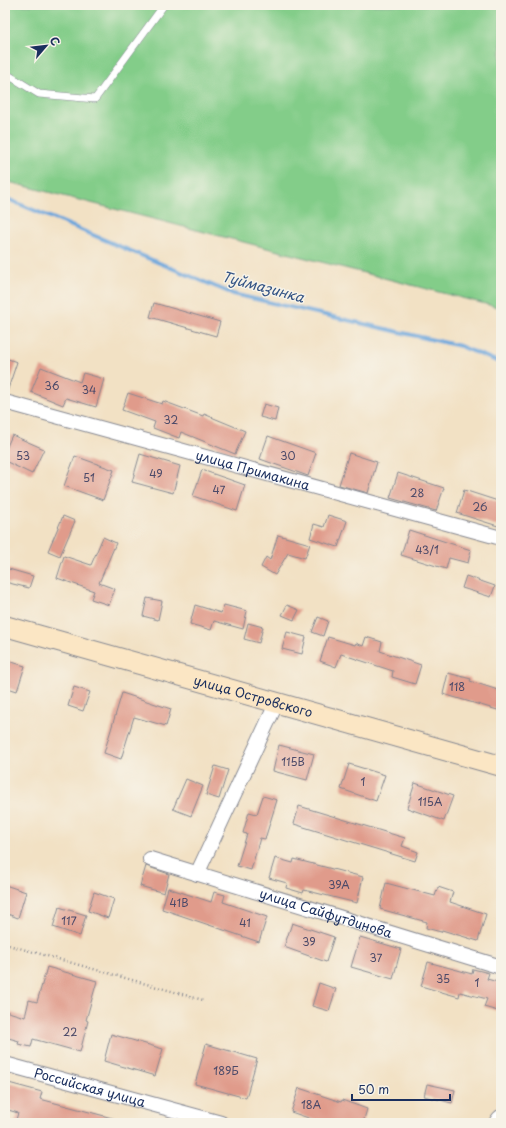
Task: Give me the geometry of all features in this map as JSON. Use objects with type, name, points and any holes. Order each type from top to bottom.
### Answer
[{"type":"main road","name":"улица Островского","points":[[5,626],[501,766]]},
{"type":"street","name":"улица Примакина","points":[[5,402],[501,538]]},
{"type":"street","points":[[197,874],[277,702]]},
{"type":"street","name":"улица Сайфутдинова","points":[[150,859],[501,967]]},
{"type":"street","name":"Российская улица","points":[[5,1064],[222,1123]]},
{"type":"street","points":[[498,1123],[501,1119]]},
{"type":"lane","points":[[5,73],[39,94],[95,99],[164,5]]},
{"type":"path","points":[[5,944],[203,1000]]},
{"type":"green space","points":[[5,5],[501,5],[501,308],[5,181]]},
{"type":"building","points":[[154,303],[220,322],[216,336],[150,317]]},
{"type":"building","points":[[5,358],[17,362],[7,392],[5,392]]},
{"type":"building","points":[[41,367],[80,382],[83,373],[104,379],[96,407],[66,398],[63,405],[31,392]]},
{"type":"building","points":[[128,393],[162,404],[163,401],[203,416],[204,414],[245,431],[235,454],[181,432],[179,438],[153,428],[155,422],[122,410]]},
{"type":"building","points":[[264,404],[278,408],[275,421],[260,417]]},
{"type":"building","points":[[12,435],[44,449],[32,474],[5,461],[5,451]]},
{"type":"building","points":[[268,436],[316,453],[308,476],[260,459]]},
{"type":"building","points":[[349,453],[377,462],[368,493],[339,485]]},
{"type":"building","points":[[140,454],[180,466],[173,493],[132,482]]},
{"type":"building","points":[[75,456],[114,470],[103,500],[64,486]]},
{"type":"building","points":[[202,470],[245,485],[237,511],[193,496]]},
{"type":"building","points":[[398,473],[444,488],[436,511],[390,498]]},
{"type":"building","points":[[464,490],[501,502],[501,527],[457,513]]},
{"type":"building","points":[[328,515],[347,521],[338,547],[310,538],[314,524],[324,527]]},
{"type":"building","points":[[63,516],[75,521],[60,556],[48,551]]},
{"type":"building","points":[[409,530],[471,550],[468,563],[449,558],[446,569],[401,555]]},
{"type":"building","points":[[278,535],[310,544],[305,558],[288,553],[275,575],[261,567],[266,557],[270,560]]},
{"type":"building","points":[[103,537],[116,543],[99,583],[115,589],[109,605],[91,599],[94,591],[57,578],[64,556],[91,565]]},
{"type":"building","points":[[5,568],[33,576],[29,588],[5,582]]},
{"type":"building","points":[[466,576],[495,586],[491,597],[462,588]]},
{"type":"building","points":[[147,598],[162,601],[158,620],[143,616]]},
{"type":"building","points":[[195,605],[221,613],[224,605],[247,611],[243,629],[214,621],[211,630],[190,624]]},
{"type":"building","points":[[287,605],[299,610],[294,620],[282,615]]},
{"type":"building","points":[[318,617],[328,621],[323,636],[312,632]]},
{"type":"building","points":[[248,623],[263,627],[259,643],[244,639]]},
{"type":"building","points":[[287,632],[306,637],[302,654],[282,649]]},
{"type":"building","points":[[328,637],[363,646],[366,637],[382,642],[380,651],[421,665],[415,684],[392,677],[393,671],[341,654],[336,667],[320,661]]},
{"type":"building","points":[[5,660],[25,666],[17,691],[5,687]]},
{"type":"building","points":[[448,673],[471,679],[470,681],[501,691],[501,711],[443,694]]},
{"type":"building","points":[[74,687],[90,692],[83,711],[68,706]]},
{"type":"building","points":[[122,693],[171,709],[166,726],[134,717],[121,759],[104,753]]},
{"type":"building","points":[[279,745],[314,754],[307,780],[273,771]]},
{"type":"building","points":[[349,764],[385,775],[376,801],[341,789]]},
{"type":"building","points":[[215,766],[228,770],[219,799],[206,795]]},
{"type":"building","points":[[186,779],[203,786],[191,816],[173,809]]},
{"type":"building","points":[[415,783],[453,796],[444,821],[407,808]]},
{"type":"building","points":[[263,796],[277,800],[265,839],[260,838],[251,870],[237,866],[247,834],[243,833],[249,812],[257,814]]},
{"type":"building","points":[[299,806],[405,838],[402,846],[418,852],[415,861],[294,824]]},
{"type":"building","points":[[275,858],[293,863],[294,859],[363,877],[357,903],[304,890],[303,893],[286,888],[287,883],[269,878]]},
{"type":"building","points":[[146,866],[169,874],[164,893],[140,886]]},
{"type":"building","points":[[386,883],[435,896],[438,887],[453,892],[450,902],[486,914],[478,941],[442,930],[441,932],[426,928],[427,922],[380,909]]},
{"type":"building","points":[[5,885],[26,892],[18,918],[5,913]]},
{"type":"building","points":[[168,888],[211,902],[214,892],[225,895],[223,902],[267,917],[259,942],[162,909]]},
{"type":"building","points":[[94,892],[114,899],[108,918],[88,911]]},
{"type":"building","points":[[59,907],[86,915],[80,936],[53,927]]},
{"type":"building","points":[[292,923],[334,937],[326,962],[284,947]]},
{"type":"building","points":[[360,937],[401,949],[393,979],[351,967]]},
{"type":"building","points":[[428,962],[472,974],[473,969],[489,973],[487,979],[501,983],[501,1012],[484,1007],[487,999],[460,992],[459,997],[421,986]]},
{"type":"building","points":[[47,967],[97,981],[86,1020],[88,1021],[80,1052],[33,1039],[31,1047],[18,1044],[19,1041],[5,1037],[5,1011],[25,1017],[29,1000],[37,1002]]},
{"type":"building","points":[[319,983],[336,989],[329,1011],[312,1006]]},
{"type":"building","points":[[111,1034],[163,1049],[155,1076],[104,1061]]},
{"type":"building","points":[[206,1044],[257,1059],[246,1098],[195,1084]]},
{"type":"building","points":[[5,1082],[42,1092],[40,1099],[116,1119],[115,1123],[15,1123],[18,1113],[5,1109]]},
{"type":"building","points":[[427,1084],[455,1090],[452,1103],[424,1096]]},
{"type":"building","points":[[299,1088],[341,1102],[342,1100],[367,1109],[363,1123],[323,1123],[291,1112]]},
{"type":"waterway","name":"Туймазинка","points":[[5,198],[233,294],[460,346],[501,363]]}]
